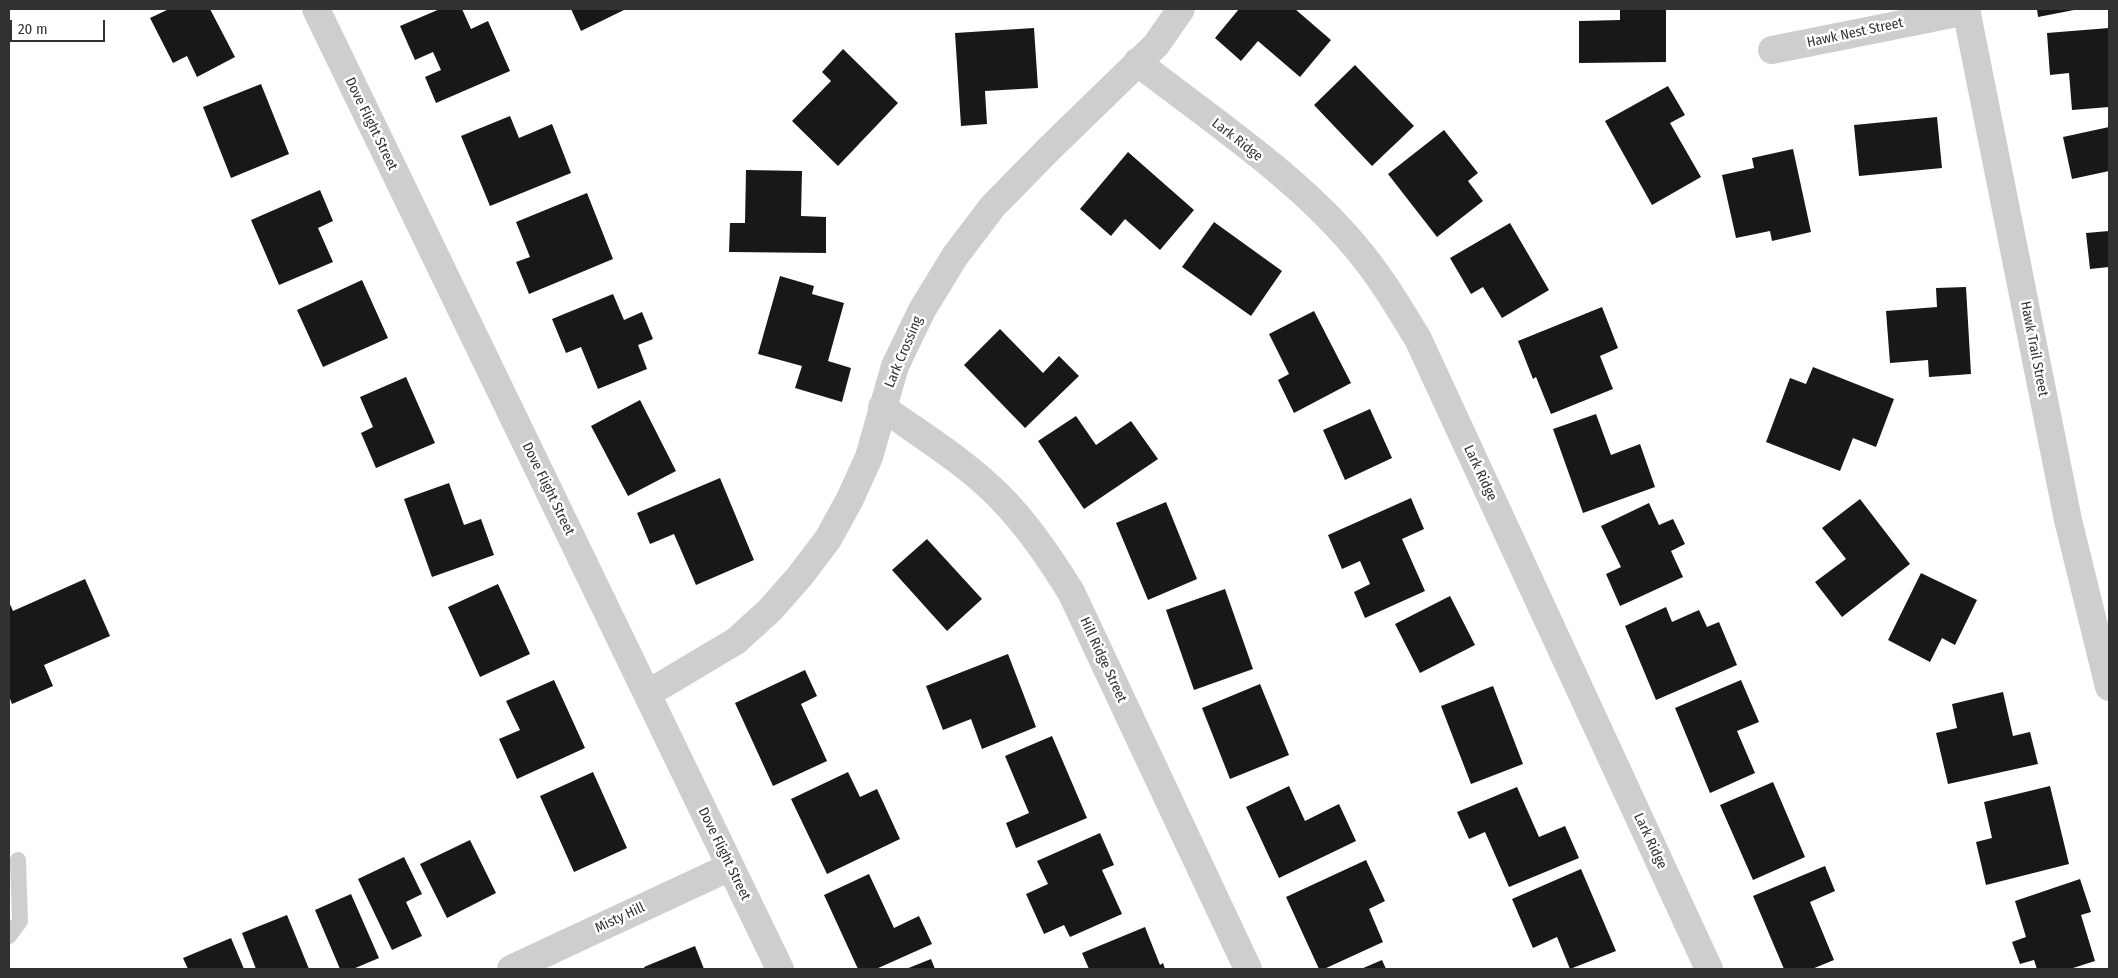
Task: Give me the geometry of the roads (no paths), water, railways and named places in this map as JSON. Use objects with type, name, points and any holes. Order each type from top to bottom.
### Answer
[{"type":"street","name":"Dove Flight Street","points":[[316,9],[780,969]]},
{"type":"street","name":"Lark Crossing","points":[[647,694],[736,641],[770,610],[800,576],[828,539],[850,499],[869,457],[895,366],[914,326],[955,256],[994,206],[1156,45],[1181,9]]},
{"type":"street","name":"Hawk Nest Street","points":[[1772,50],[1966,10]]},
{"type":"street","name":"Hawk Trail Street","points":[[1966,10],[2068,520],[2109,687]]},
{"type":"street","name":"Lark Ridge","points":[[1137,62],[1237,139],[1316,204],[1354,245],[1389,290],[1418,339],[1709,969]]},
{"type":"street","name":"Hill Ridge Street","points":[[882,407],[965,466],[997,494],[1025,524],[1050,557],[1071,592],[1248,969]]},
{"type":"street","name":"Misty Hill","points":[[511,969],[730,866]]},
{"type":"lane","points":[[9,936],[20,921],[18,860]]}]
